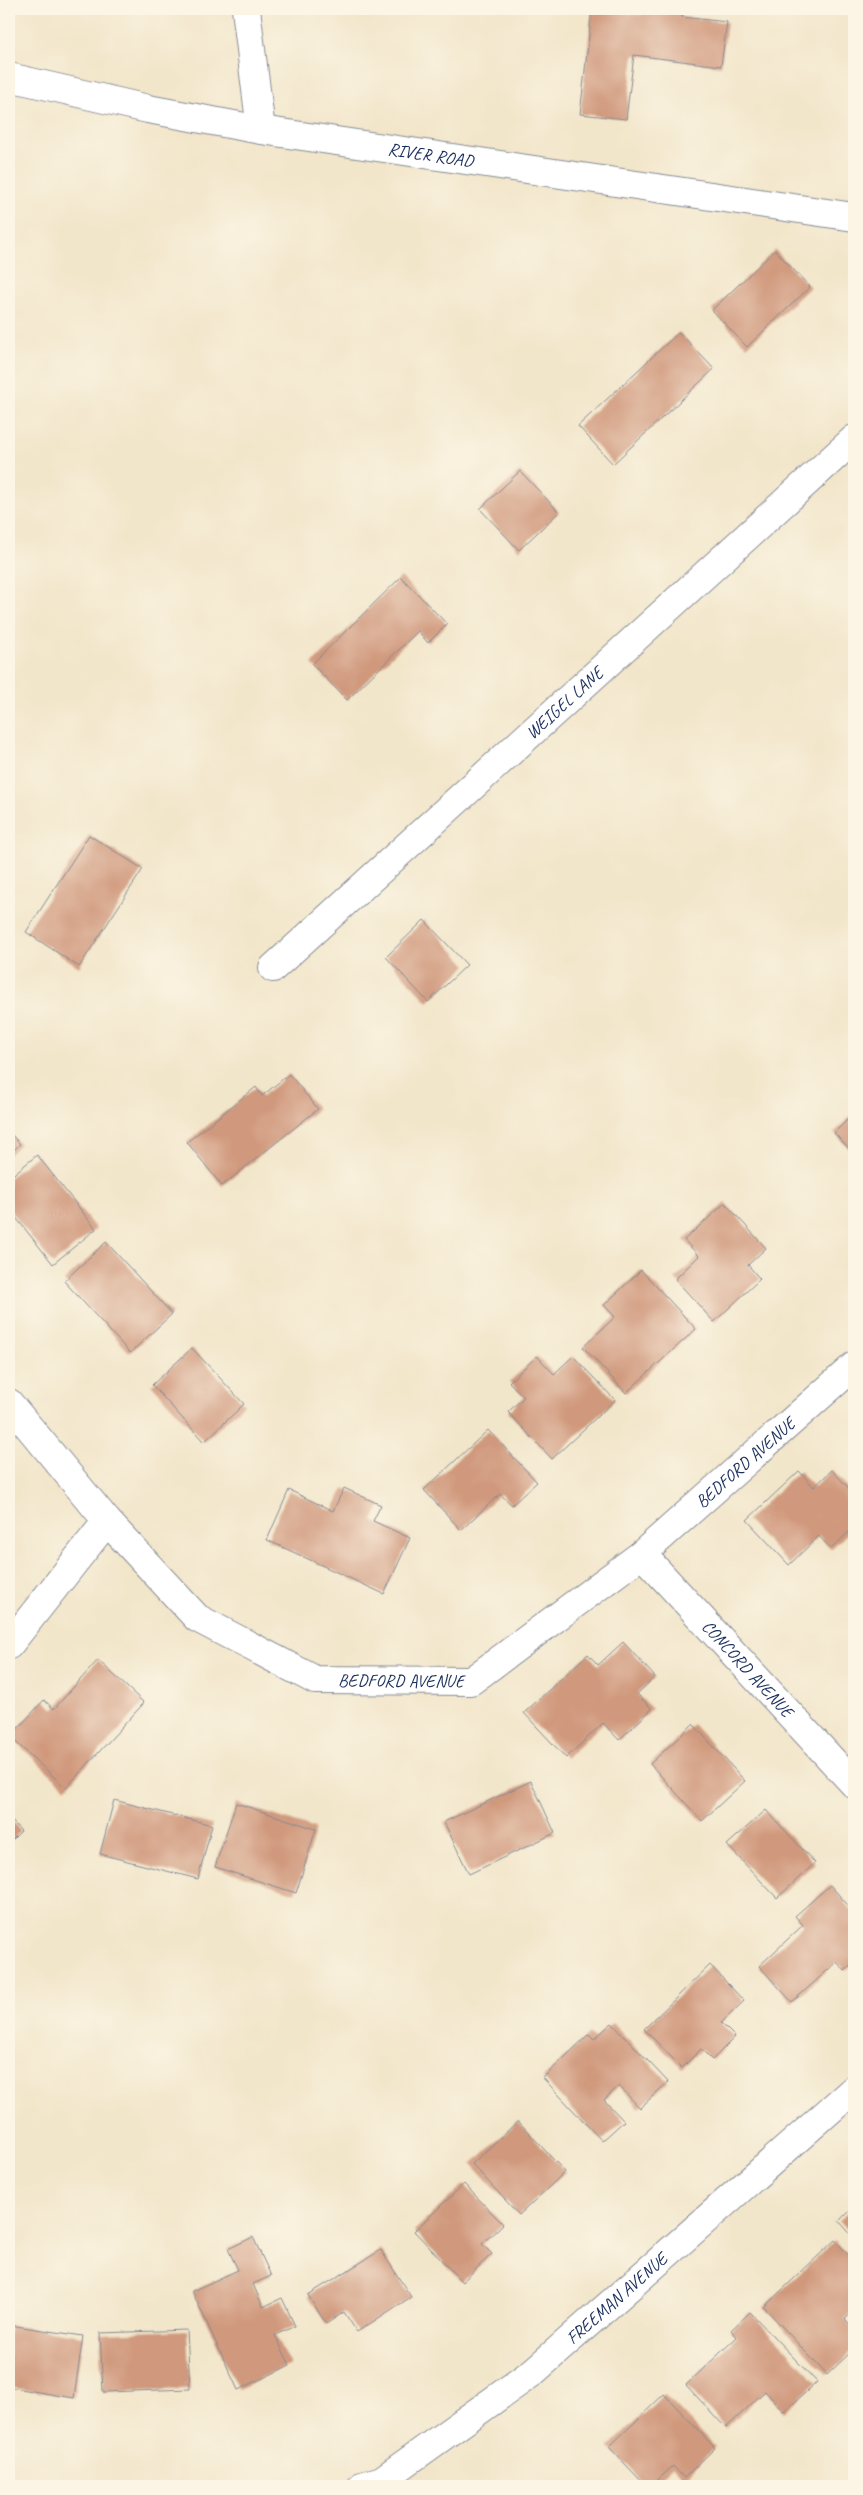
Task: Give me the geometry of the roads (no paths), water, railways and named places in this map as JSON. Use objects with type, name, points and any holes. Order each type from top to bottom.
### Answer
[{"type":"street","points":[[246,9],[261,130]]},
{"type":"street","name":"RIVER ROAD","points":[[9,77],[148,109],[261,130],[854,217]]},
{"type":"street","name":"WEIGEL LANE","points":[[273,968],[854,438]]},
{"type":"street","name":"BEDFORD AVENUE","points":[[9,1403],[107,1521],[197,1618],[315,1680],[471,1681],[642,1554],[854,1366]]},
{"type":"street","points":[[9,1645],[107,1521]]},
{"type":"street","name":"CONCORD AVENUE","points":[[642,1554],[854,1784]]},
{"type":"street","name":"FREEMAN AVENUE","points":[[376,2484],[533,2372],[854,2089]]}]
